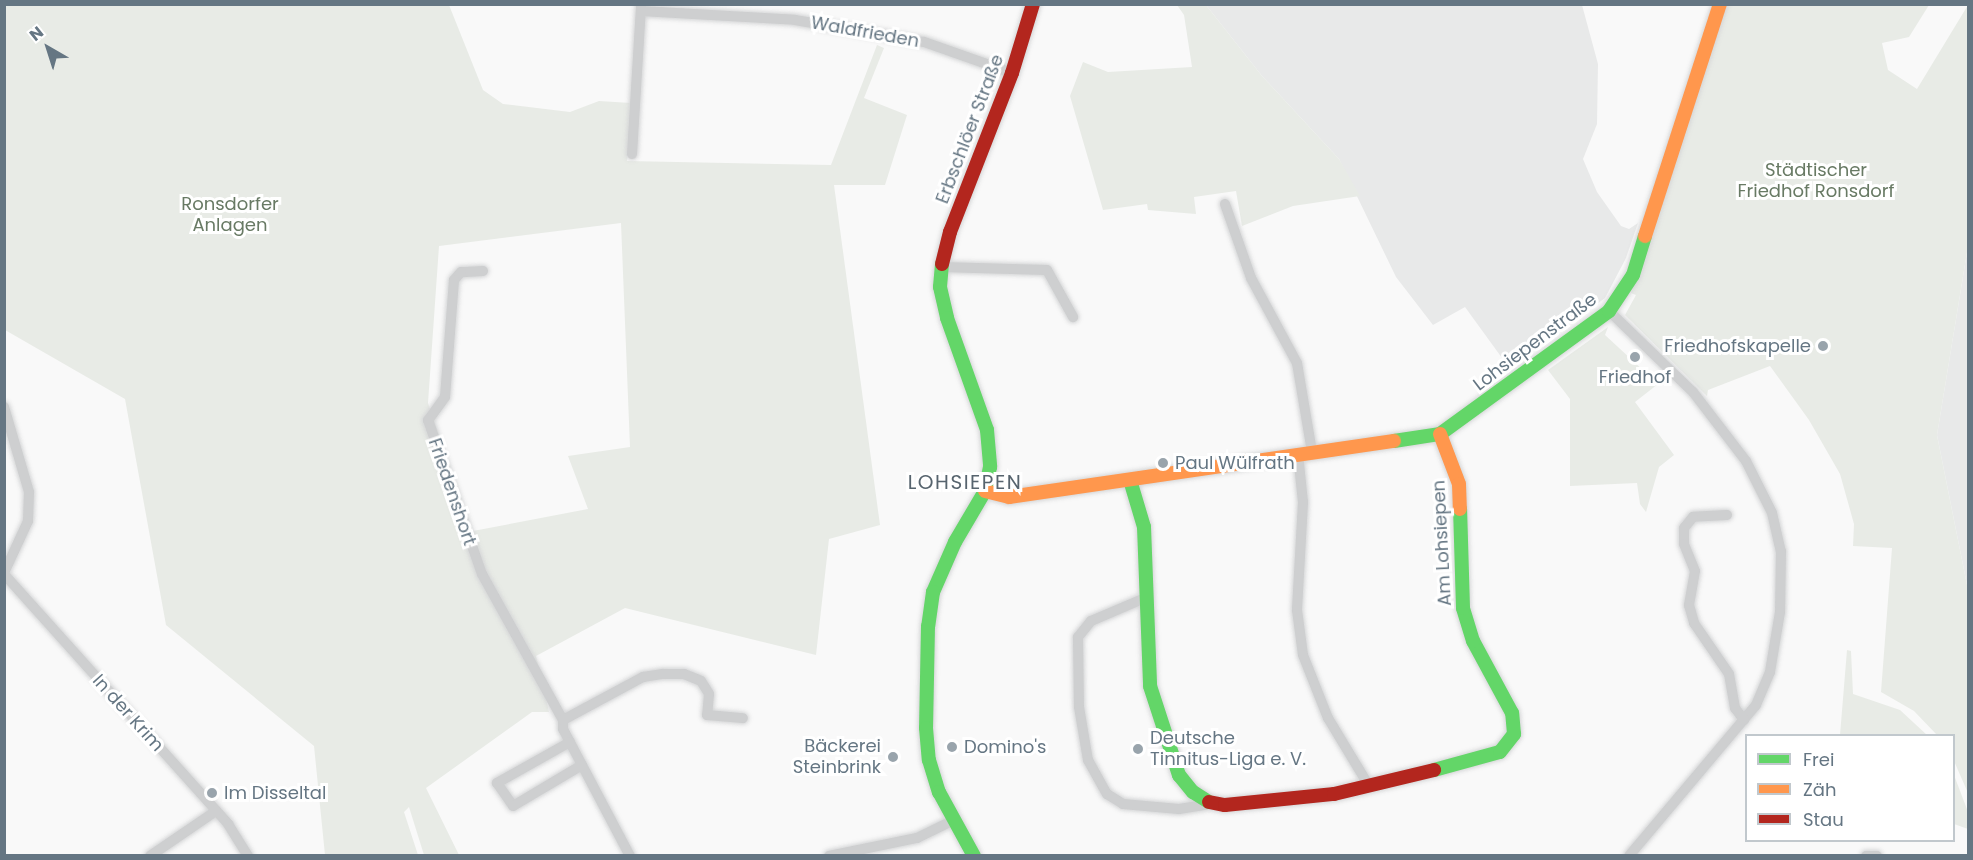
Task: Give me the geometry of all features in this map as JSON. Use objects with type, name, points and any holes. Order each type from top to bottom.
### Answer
[{"type":"street","name":"Erbschlöer Straße","points":[[974,855],[954,820],[929,760],[928,626],[940,570],[985,491],[990,467],[988,436],[947,318],[940,287],[941,267],[950,232],[1012,73],[1033,4]]},
{"type":"street","name":"Lohsiepenstraße","points":[[985,491],[1009,498],[1440,434],[1609,311],[1633,275],[1720,4]]},
{"type":"street","name":"Waldfrieden","points":[[632,154],[641,8],[795,20],[924,42],[1012,73]]},
{"type":"street","points":[[1225,204],[1251,278],[1297,363],[1305,453],[1297,610],[1304,655],[1323,709],[1369,786]]},
{"type":"street","points":[[941,267],[1047,270],[1073,317]]},
{"type":"street","name":"Friedenshort","points":[[483,270],[461,272],[454,280],[445,398],[428,420],[482,574],[563,720],[570,741],[629,855]]},
{"type":"street","points":[[1609,311],[1692,392],[1746,461],[1772,513],[1781,551],[1780,612],[1770,672],[1744,720],[1629,855]]},
{"type":"street","points":[[4,407],[29,492],[28,521],[4,573]]},
{"type":"street","name":"Am Lohsiepen","points":[[1145,598],[1091,621],[1078,637],[1079,707],[1089,760],[1102,788],[1123,804],[1179,809],[1212,804],[1258,803],[1369,786],[1500,752],[1514,734],[1512,713],[1473,641],[1463,608],[1459,484],[1440,434]]},
{"type":"street","points":[[1130,480],[1144,526],[1150,686],[1159,721],[1179,775],[1193,792],[1212,804]]},
{"type":"street","points":[[1727,515],[1693,517],[1684,528],[1684,544],[1695,571],[1689,605],[1703,640],[1729,674],[1735,708],[1744,720]]},
{"type":"street","name":"In der Krim","points":[[4,573],[216,812],[248,855]]},
{"type":"street","points":[[563,720],[643,677],[663,674],[684,674],[701,681],[709,694],[707,715],[743,717]]},
{"type":"street","points":[[570,741],[497,783],[513,806],[582,765]]},
{"type":"street","points":[[150,855],[216,812]]},
{"type":"street","points":[[829,855],[917,838],[954,820]]},
{"type":"street","points":[[1866,855],[1877,855]]},
{"type":"shaded area","points":[[1206,5],[1582,5],[1598,64],[1597,124],[1583,159],[1597,192],[1621,226],[1629,229],[1638,223],[1626,258],[1605,298],[1510,369],[1465,307],[1433,325],[1396,277],[1339,159],[1262,76]]},
{"type":"shaded area","points":[[1968,246],[1968,590],[1937,435]]},
{"type":"green space","name":"Ronsdorfer Anlagen","points":[[5,5],[449,5],[483,90],[503,104],[570,112],[599,101],[631,103],[627,161],[831,165],[877,45],[884,48],[864,98],[907,115],[885,185],[834,185],[880,525],[829,539],[816,655],[625,608],[536,656],[549,712],[532,712],[426,788],[459,855],[424,855],[409,807],[404,812],[418,855],[325,855],[314,746],[166,625],[125,399],[5,330]],"holes":[[[621,223],[630,447],[568,456],[588,509],[473,531],[428,403],[439,246]]]},
{"type":"green space","points":[[1177,5],[1206,5],[1262,76],[1339,159],[1360,196],[1293,206],[1242,226],[1236,191],[1194,197],[1196,214],[1148,210],[1147,204],[1103,210],[1070,96],[1083,62],[1108,72],[1192,67],[1184,15]]},
{"type":"green space","name":"Städtischer Friedhof Ronsdorf","points":[[1726,5],[1929,5],[1909,37],[1882,43],[1888,70],[1917,89],[1968,5],[1968,246],[1937,435],[1968,590],[1968,793],[1955,763],[1955,734],[1936,734],[1914,711],[1881,692],[1892,548],[1853,546],[1854,524],[1840,474],[1809,420],[1770,366],[1708,390],[1707,396],[1625,315],[1636,295],[1631,293]]},
{"type":"green space","points":[[1608,327],[1605,335],[1658,384],[1635,402],[1674,455],[1659,467],[1646,512],[1640,504],[1637,483],[1570,486],[1570,399],[1548,370]]},
{"type":"green space","points":[[1847,650],[1851,651],[1853,694],[1900,710],[1926,734],[1840,734]]},
{"type":"green space","points":[[1955,778],[1968,812],[1968,829],[1955,824]]},
{"type":"traffic: fast","points":[[1394,441],[1440,434],[1609,311],[1633,275],[1645,236]]},
{"type":"traffic: fast","points":[[942,264],[940,287],[947,318],[987,430],[990,467],[985,491],[955,542],[933,592],[928,626],[926,728],[929,760],[939,792],[974,856]]},
{"type":"traffic: fast","points":[[1130,480],[1144,527],[1150,686],[1179,775],[1193,792],[1209,802]]},
{"type":"traffic: fast","points":[[1434,770],[1500,752],[1514,734],[1512,713],[1473,641],[1463,608],[1460,509]]},
{"type":"traffic: slow","points":[[1645,236],[1720,4]]},
{"type":"traffic: slow","points":[[1440,434],[1459,484],[1460,509]]},
{"type":"traffic: slow","points":[[985,491],[1009,497],[1394,441]]},
{"type":"traffic: jam","points":[[942,264],[950,232],[1012,73],[1033,4]]},
{"type":"traffic: jam","points":[[1209,802],[1225,805],[1334,794],[1434,770]]},
{"type":"place","name":"Friedhofskapelle","points":[[1823,346]]},
{"type":"place","name":"Friedhof","points":[[1635,357]]},
{"type":"place","name":"Paul Wülfrath","points":[[1163,463]]},
{"type":"place","name":"Domino's","points":[[952,747]]},
{"type":"place","name":"Deutsche Tinnitus-Liga e. V.","points":[[1138,749]]},
{"type":"place","name":"Bäckerei Steinbrink","points":[[893,757]]},
{"type":"place","name":"Im Disseltal","points":[[212,793]]},
{"type":"district","name":"LOHSIEPEN","points":[[965,482]]}]
